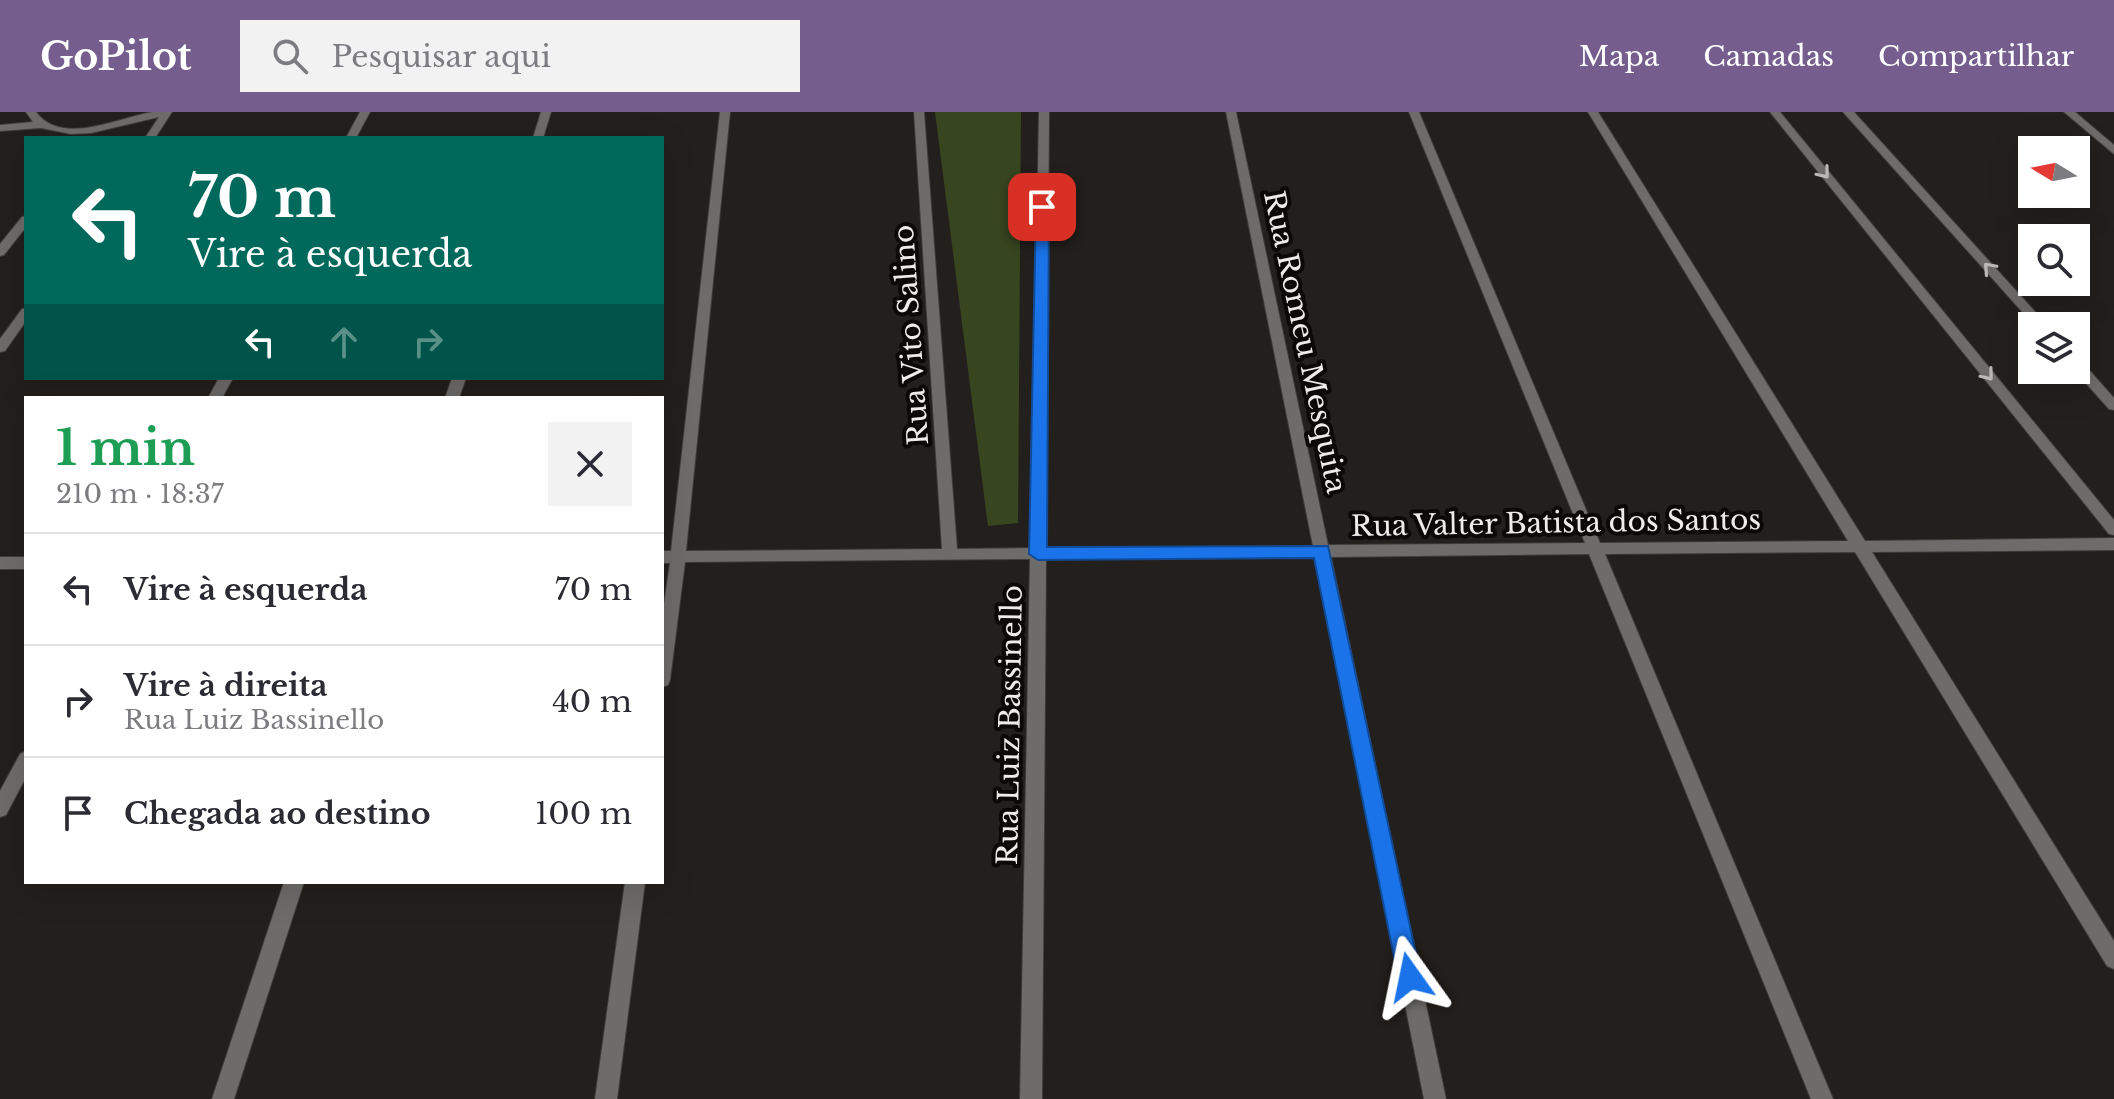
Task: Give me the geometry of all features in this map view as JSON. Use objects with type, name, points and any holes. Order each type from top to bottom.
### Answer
[{"type":"street","points":[[31,112],[40,125]]},
{"type":"street","points":[[0,128],[40,125],[60,134],[134,123],[164,112]]},
{"type":"street","points":[[151,136],[164,112]]},
{"type":"street","points":[[352,136],[365,112]]},
{"type":"street","points":[[539,136],[546,112]]},
{"type":"street","points":[[664,649],[670,557],[725,112]]},
{"type":"street","name":"Rua Vito Salino","points":[[919,112],[950,555]]},
{"type":"street","name":"Rua Luiz Bassinello","points":[[1031,1099],[1044,112]]},
{"type":"street","name":"Rua Romeu Mesquita","points":[[1231,112],[1435,1099]]},
{"type":"street","points":[[1414,112],[1822,1099]]},
{"type":"street","points":[[1593,112],[2114,959]]},
{"type":"street","points":[[1775,112],[2114,530]]},
{"type":"street","points":[[1848,112],[2029,312]]},
{"type":"street","points":[[2069,112],[2114,151]]},
{"type":"street","points":[[0,252],[24,222]]},
{"type":"street","points":[[0,348],[24,315]]},
{"type":"street","points":[[2090,379],[2114,406]]},
{"type":"street","name":"Rua Valter Batista dos Santos","points":[[670,557],[2114,544]]},
{"type":"street","points":[[0,563],[24,563]]},
{"type":"street","points":[[0,809],[24,763]]},
{"type":"street","points":[[223,1099],[293,884]]},
{"type":"street","points":[[606,1099],[635,884]]},
{"type":"green space","points":[[935,112],[1021,112],[1018,523],[988,526]]},
{"type":"route","points":[[1042,207],[1038,554],[1322,551],[1410,977]]}]
